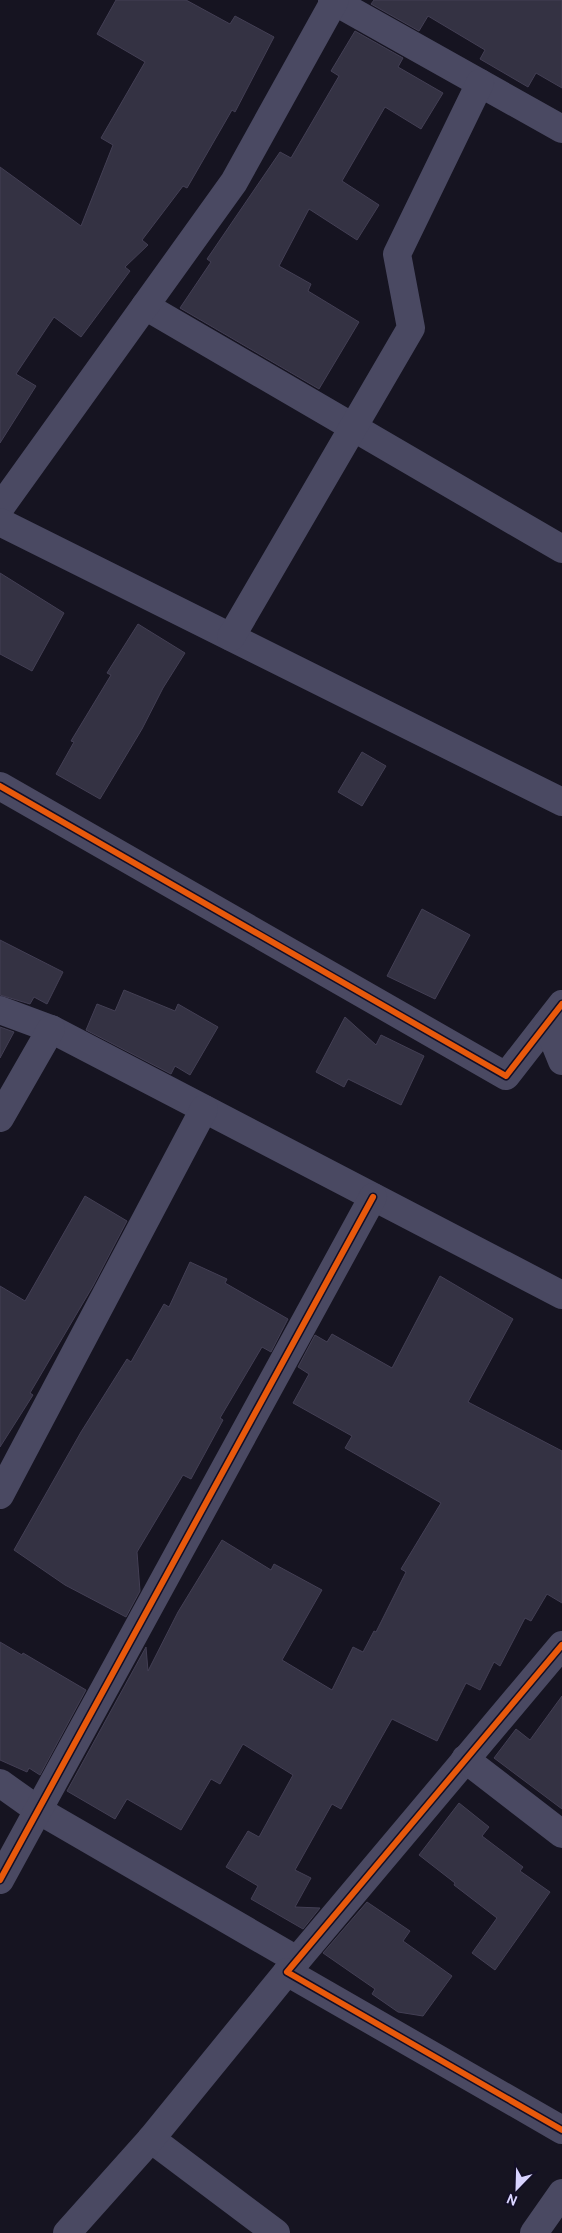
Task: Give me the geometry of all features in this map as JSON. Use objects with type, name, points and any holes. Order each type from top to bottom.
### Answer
[{"type":"street","points":[[0,508],[234,182],[334,0],[562,129]]},
{"type":"street","points":[[231,637],[411,328],[397,254],[480,84]]},
{"type":"street","points":[[145,306],[562,549]]},
{"type":"street","points":[[0,522],[562,802]]},
{"type":"street","points":[[0,786],[506,1076],[554,1014]]},
{"type":"street","points":[[0,1010],[51,1030],[562,1295]]},
{"type":"street","points":[[554,1014],[562,1061]]},
{"type":"street","points":[[0,1118],[51,1030]]},
{"type":"street","points":[[0,1495],[204,1109]]},
{"type":"street","points":[[0,1880],[373,1197]]},
{"type":"street","points":[[67,2233],[150,2139],[292,1966],[562,1645]]},
{"type":"street","points":[[465,1759],[562,1834]]},
{"type":"street","points":[[0,1783],[38,1810],[562,2130]]},
{"type":"street","points":[[150,2139],[276,2233]]},
{"type":"street","points":[[534,2233],[562,2193]]},
{"type":"building","points":[[116,0],[186,0],[230,24],[235,16],[274,37],[235,112],[232,110],[187,188],[183,186],[142,240],[148,245],[125,267],[130,271],[81,337],[54,317],[16,374],[36,386],[0,443],[0,167],[81,226],[113,145],[101,138],[145,62],[97,34]]},
{"type":"building","points":[[374,0],[562,0],[562,88],[536,73],[528,87],[480,59],[485,50],[428,16],[419,31],[371,4]]},
{"type":"building","points":[[355,31],[403,58],[398,67],[443,93],[421,129],[385,107],[342,181],[379,205],[357,240],[309,209],[279,266],[311,284],[308,291],[359,322],[319,389],[180,308],[211,262],[207,259],[280,152],[291,158],[339,76],[331,71]]},
{"type":"building","points":[[0,573],[64,613],[32,671],[0,654]]},
{"type":"building","points":[[138,624],[185,653],[100,799],[56,774],[74,742],[71,741],[111,675],[107,673]]},
{"type":"building","points":[[362,752],[386,766],[362,806],[338,792]]},
{"type":"building","points":[[422,909],[470,935],[435,999],[387,976]]},
{"type":"building","points":[[0,940],[63,972],[47,1004],[34,997],[30,1004],[0,995]]},
{"type":"building","points":[[124,990],[175,1011],[178,1004],[218,1027],[190,1075],[175,1066],[171,1074],[86,1030],[97,1004],[115,1011]]},
{"type":"building","points":[[345,1017],[376,1045],[381,1035],[424,1056],[401,1105],[348,1079],[344,1087],[316,1072]]},
{"type":"building","points":[[0,1027],[14,1032],[0,1058]]},
{"type":"building","points":[[85,1196],[127,1221],[93,1286],[30,1393],[33,1395],[0,1447],[0,1286],[25,1301]]},
{"type":"building","points":[[190,1262],[227,1279],[225,1283],[288,1319],[271,1352],[262,1347],[220,1418],[223,1420],[191,1479],[183,1475],[137,1552],[140,1591],[126,1617],[65,1585],[14,1550],[81,1432],[127,1359],[131,1362],[164,1304],[169,1307]]},
{"type":"building","points":[[440,1276],[513,1319],[468,1402],[562,1451],[562,1603],[547,1594],[531,1621],[525,1618],[500,1666],[494,1662],[480,1690],[466,1683],[437,1741],[392,1719],[341,1809],[332,1804],[295,1870],[311,1878],[295,1907],[320,1908],[303,1929],[251,1899],[258,1886],[226,1867],[248,1831],[259,1837],[293,1775],[243,1744],[220,1784],[211,1779],[181,1830],[127,1799],[115,1819],[67,1791],[146,1647],[148,1671],[178,1612],[222,1540],[271,1570],[274,1564],[322,1590],[282,1660],[332,1690],[353,1647],[363,1652],[374,1631],[376,1632],[406,1572],[401,1569],[441,1503],[345,1448],[352,1436],[293,1403],[309,1374],[298,1367],[315,1335],[327,1342],[332,1334],[392,1368]]},
{"type":"building","points":[[0,1642],[22,1655],[23,1653],[86,1690],[40,1775],[29,1768],[27,1772],[0,1760]]},
{"type":"building","points":[[562,1696],[562,1809],[494,1758],[516,1729],[530,1740]]},
{"type":"building","points":[[459,1803],[489,1827],[482,1836],[523,1867],[520,1871],[550,1892],[495,1970],[472,1953],[497,1918],[419,1855]]},
{"type":"building","points":[[367,1902],[410,1931],[403,1941],[452,1976],[423,2016],[398,2012],[372,1994],[375,1989],[323,1953]]},
{"type":"cycle path","points":[[0,786],[506,1076],[562,1004]]},
{"type":"cycle path","points":[[0,1880],[373,1197]]},
{"type":"cycle path","points":[[562,1645],[287,1972],[562,2130]]}]
